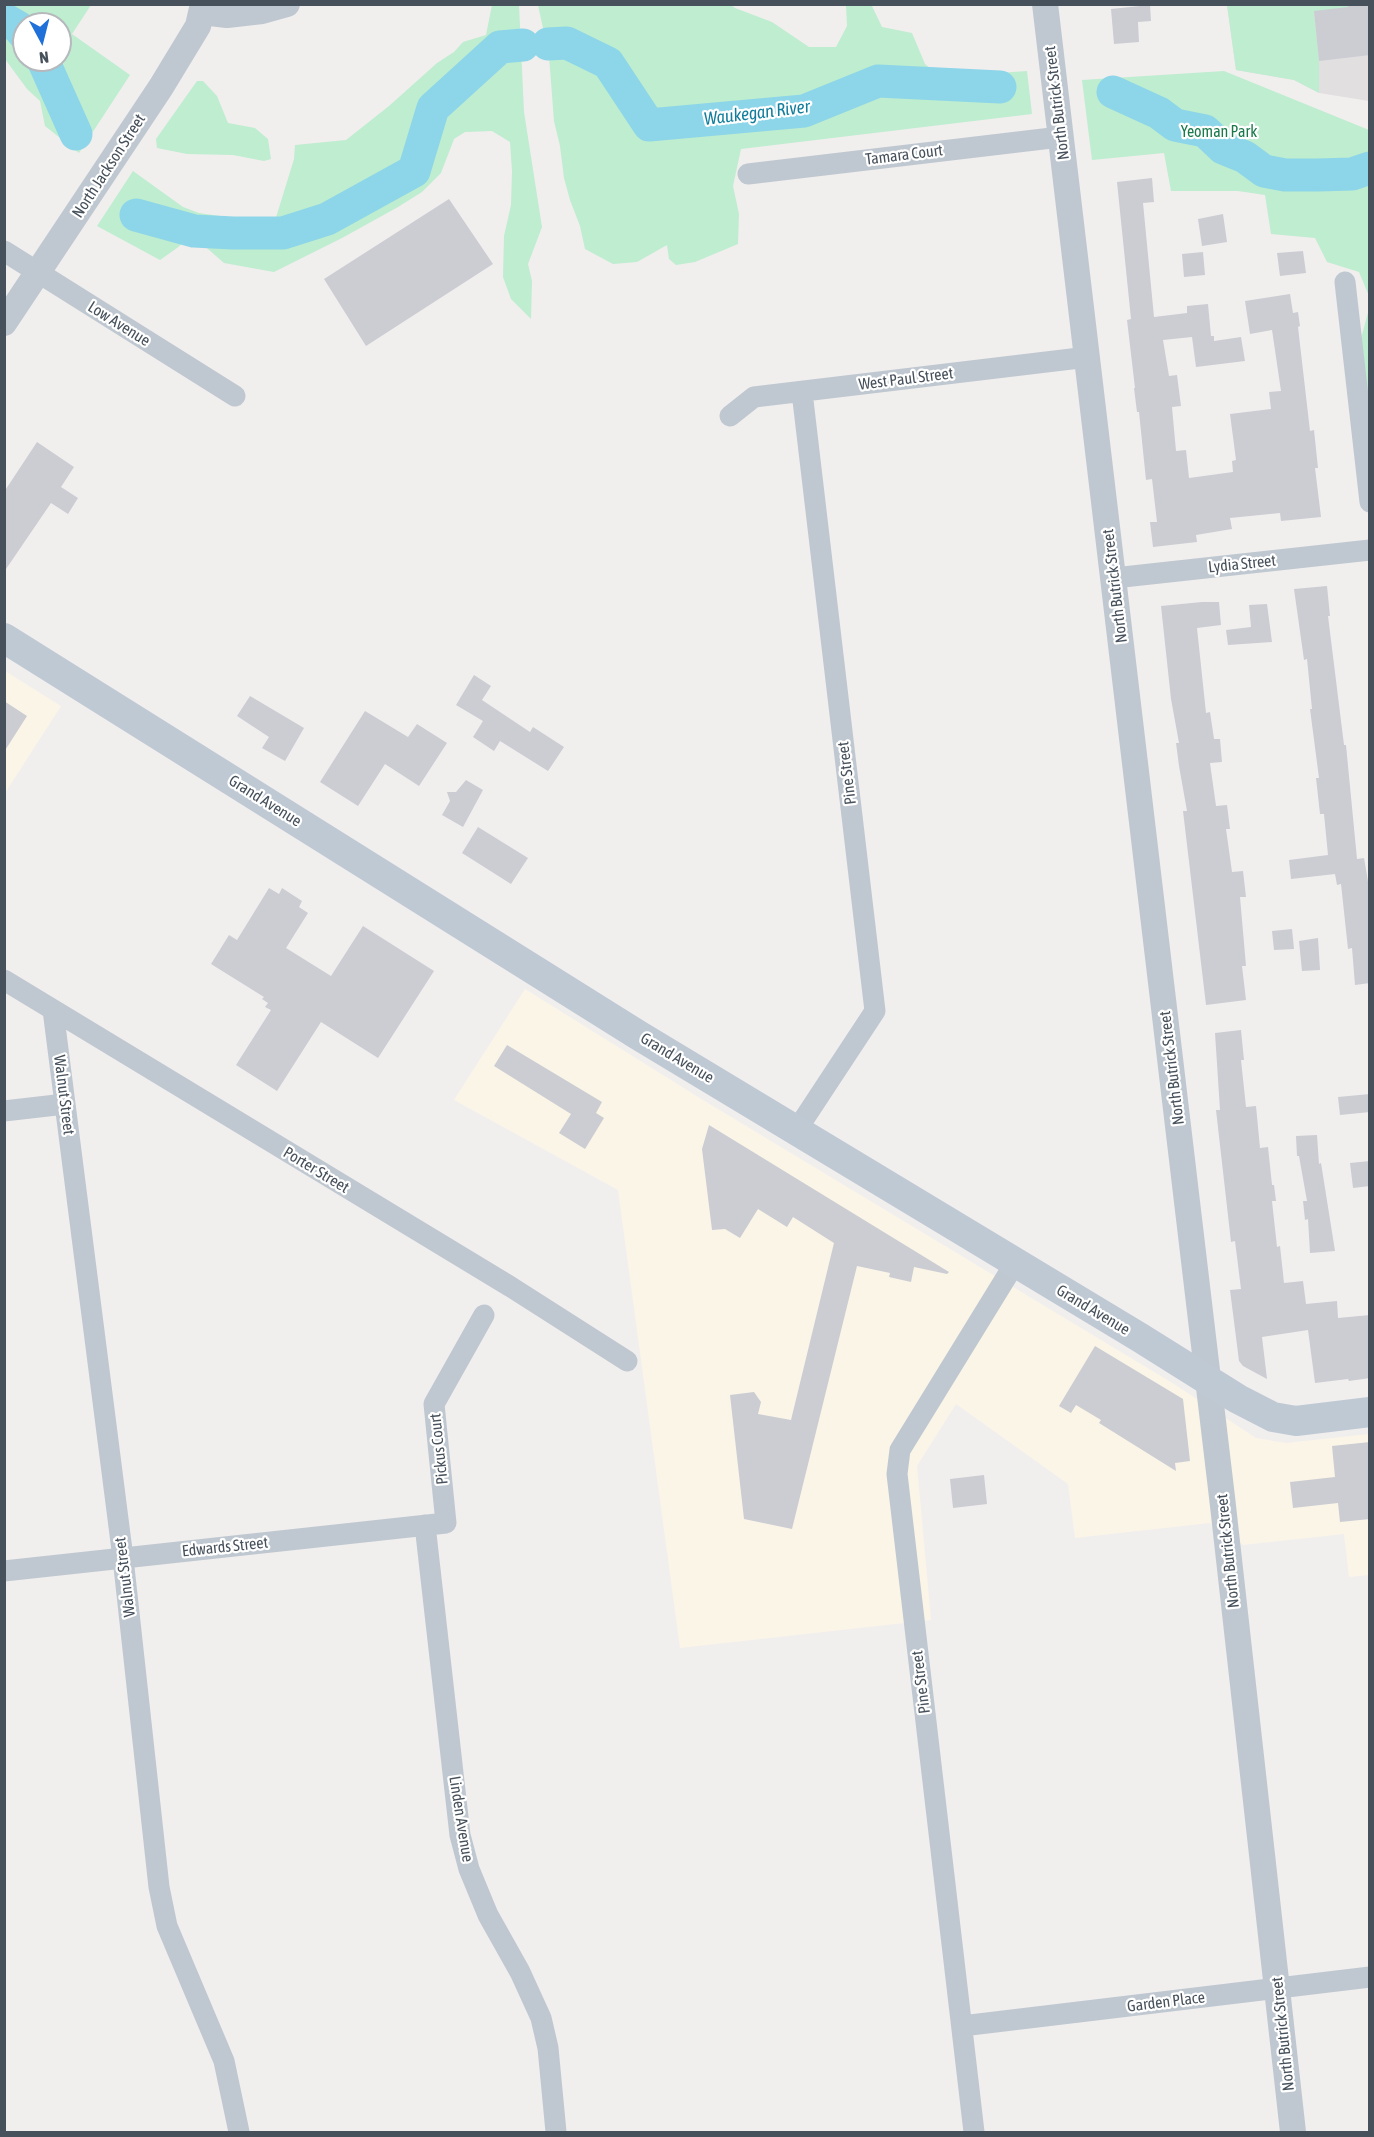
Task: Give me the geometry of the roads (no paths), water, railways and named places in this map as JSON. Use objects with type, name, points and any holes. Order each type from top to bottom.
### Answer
[{"type":"main road","name":"Grand Avenue","points":[[4,638],[638,1035],[1246,1404],[1273,1417],[1296,1421],[1370,1412]]},
{"type":"street","points":[[203,8],[226,15],[262,11],[287,4]]},
{"type":"street","name":"North Butrick Street","points":[[1045,4],[1209,1382],[1293,2133]]},
{"type":"street","name":"North Jackson Street","points":[[4,323],[160,87],[198,26],[203,8]]},
{"type":"street","name":"Tamara Court","points":[[748,174],[1060,137]]},
{"type":"street","name":"Low Avenue","points":[[4,251],[235,396]]},
{"type":"street","points":[[1345,282],[1370,502]]},
{"type":"street","name":"West Paul Street","points":[[730,416],[754,397],[1088,357]]},
{"type":"street","name":"Pine Street","points":[[796,1131],[875,1011],[802,392]]},
{"type":"street","name":"Lydia Street","points":[[1114,578],[1370,550]]},
{"type":"street","name":"Porter Street","points":[[4,980],[501,1281],[627,1361]]},
{"type":"street","name":"Walnut Street","points":[[53,1010],[123,1558],[159,1887],[166,1926],[224,2061],[239,2133]]},
{"type":"street","points":[[4,1111],[65,1104]]},
{"type":"street","name":"Pine Street","points":[[974,2133],[897,1474],[900,1450],[1015,1263]]},
{"type":"street","name":"Pickus Court","points":[[446,1523],[434,1404],[484,1316]]},
{"type":"street","name":"Edwards Street","points":[[4,1571],[446,1523]]},
{"type":"street","name":"Linden Avenue","points":[[425,1525],[460,1835],[469,1869],[488,1915],[520,1972],[541,2018],[548,2048],[556,2133]]},
{"type":"street","name":"Garden Place","points":[[962,2026],[1370,1977]]},
{"type":"waterway","name":"Waukegan River","points":[[4,19],[12,24]]},
{"type":"waterway","name":"Waukegan River","points":[[548,44],[567,43],[608,63],[649,125],[804,111],[878,81],[1000,87]]},
{"type":"waterway","name":"Waukegan River","points":[[136,215],[194,231],[233,233],[283,233],[327,219],[414,171],[433,108],[500,47],[523,45]]},
{"type":"waterway","name":"Waukegan River","points":[[48,72],[76,134]]},
{"type":"waterway","name":"Waukegan River","points":[[1113,92],[1159,113],[1175,125],[1205,131],[1223,148],[1245,157],[1264,171],[1285,175],[1318,175],[1352,174],[1370,168]]},
{"type":"park label","name":"Yeoman Park","points":[[1219,132]]}]
